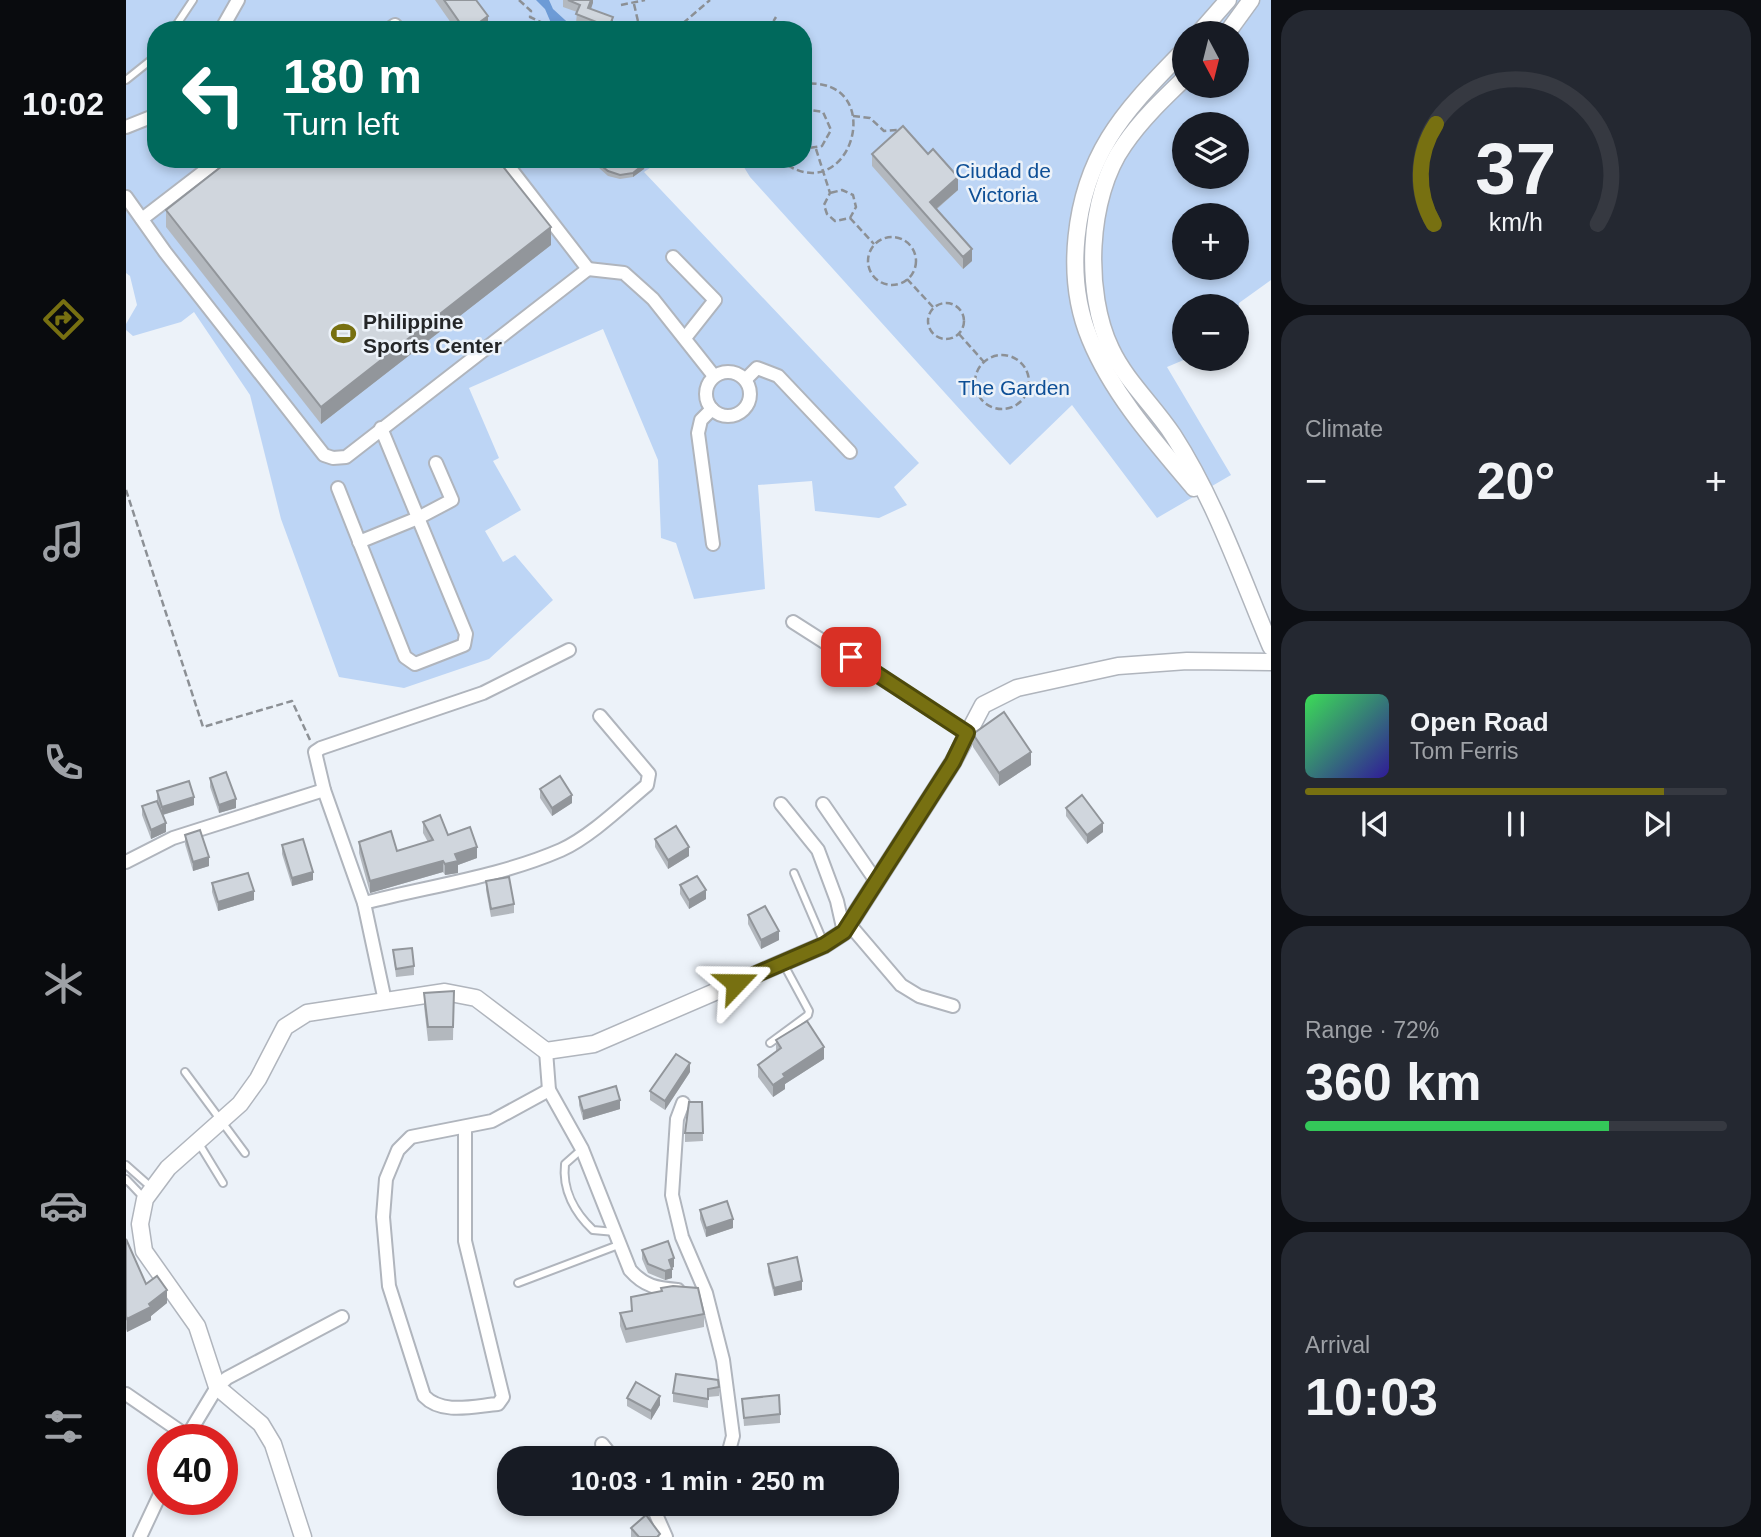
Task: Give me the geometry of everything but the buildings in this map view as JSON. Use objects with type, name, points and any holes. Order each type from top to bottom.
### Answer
[{"type":"street","points":[[226,21],[238,0]]},
{"type":"street","points":[[1210,21],[1228,0]]},
{"type":"street","points":[[1234,21],[1246,2]]},
{"type":"street","points":[[1172,63],[1130,107],[1096,162],[1080,211],[1084,255],[1081,306],[1097,355],[1154,442],[1215,513],[1271,647]]},
{"type":"street","points":[[1084,255],[1122,147],[1144,118],[1172,91]]},
{"type":"street","points":[[126,127],[147,119]]},
{"type":"street","points":[[142,219],[208,168]]},
{"type":"street","points":[[510,168],[588,269]]},
{"type":"street","points":[[126,197],[324,455],[333,458],[345,457],[588,269],[624,273],[653,299],[713,376]]},
{"type":"street","points":[[673,257],[715,300],[685,338]]},
{"type":"street","points":[[746,379],[757,368],[778,376],[850,452]]},
{"type":"street","points":[[727,371],[746,379],[751,392],[743,411],[728,416],[712,409],[706,390],[713,376],[727,371]]},
{"type":"street","points":[[712,409],[701,420],[698,433],[713,544]]},
{"type":"street","points":[[338,488],[405,657],[415,664],[464,645],[467,640],[381,428]]},
{"type":"street","points":[[359,541],[418,518],[452,500],[436,463]]},
{"type":"street","points":[[793,622],[967,733]]},
{"type":"street","points":[[384,1001],[364,903],[324,790],[315,752],[483,693],[569,650]]},
{"type":"street","points":[[303,1537],[273,1444],[261,1424],[217,1387],[197,1325],[144,1251],[140,1224],[148,1194],[197,1140],[222,1123],[258,1079],[285,1027],[307,1013],[445,992],[476,998],[546,1051],[594,1044],[824,945],[846,928],[953,762],[983,705],[1017,688],[1118,666],[1187,661],[1271,662]]},
{"type":"street","points":[[364,903],[427,886],[453,884],[563,849],[614,812],[647,785],[649,774],[600,716]]},
{"type":"street","points":[[126,862],[173,838],[324,790]]},
{"type":"street","points":[[781,804],[818,850],[846,928],[901,985],[919,996],[953,1006]]},
{"type":"street","points":[[823,804],[876,881]]},
{"type":"street","points":[[546,1051],[549,1090],[582,1149],[630,1270],[642,1283],[653,1288],[706,1293]]},
{"type":"street","points":[[465,1129],[465,1241],[503,1388],[498,1404],[444,1408],[432,1405],[424,1396],[390,1286],[383,1217],[386,1179],[398,1150],[411,1137],[465,1129],[492,1121],[549,1090]]},
{"type":"street","points":[[683,1104],[677,1119],[672,1195],[682,1237],[706,1293],[723,1360],[733,1436],[730,1446]]},
{"type":"street","points":[[195,1424],[217,1387],[227,1378],[276,1349],[342,1317]]},
{"type":"street","points":[[126,1394],[167,1424]]},
{"type":"street","points":[[140,1537],[150,1515]]},
{"type":"street","points":[[661,1516],[666,1537]]},
{"type":"lane","points":[[179,21],[193,0]]},
{"type":"lane","points":[[126,80],[147,63]]},
{"type":"lane","points":[[794,873],[824,945]]},
{"type":"lane","points":[[770,1043],[808,1016],[810,1011],[783,963]]},
{"type":"lane","points":[[185,1072],[245,1153]]},
{"type":"lane","points":[[197,1140],[223,1182]]},
{"type":"lane","points":[[582,1149],[565,1164],[564,1173],[573,1207],[593,1230],[619,1238]]},
{"type":"lane","points":[[126,1165],[148,1194]]},
{"type":"lane","points":[[126,1179],[148,1194]]},
{"type":"lane","points":[[518,1283],[619,1238]]},
{"type":"path","points":[[519,0],[531,11],[530,17],[539,21]]},
{"type":"path","points":[[621,5],[645,0]]},
{"type":"path","points":[[686,21],[710,0]]},
{"type":"path","points":[[634,4],[638,21]]},
{"type":"path","points":[[774,21],[776,17]]},
{"type":"path","points":[[796,168],[804,172],[823,170],[838,162],[849,149],[854,133],[853,117],[846,100],[832,89],[812,83]]},
{"type":"path","points":[[812,109],[817,109],[830,123],[827,142],[812,149]]},
{"type":"path","points":[[853,117],[865,116],[884,131],[897,130]]},
{"type":"path","points":[[816,149],[830,193]]},
{"type":"path","points":[[842,190],[853,195],[856,207],[850,218],[835,221],[827,214],[825,201],[830,193],[842,190]]},
{"type":"path","points":[[850,218],[875,244]]},
{"type":"path","points":[[894,237],[908,242],[916,261],[908,279],[890,285],[874,277],[869,257],[875,244],[894,237]]},
{"type":"path","points":[[908,279],[933,307]]},
{"type":"path","points":[[950,303],[960,308],[964,324],[959,334],[948,339],[932,334],[928,317],[933,307],[950,303]]},
{"type":"path","points":[[959,334],[984,362]]},
{"type":"path","points":[[999,355],[1008,356],[1022,365],[1028,380],[1025,395],[1020,402],[1000,409],[981,400],[975,380],[984,362],[999,355]]},
{"type":"path","points":[[126,490],[203,727],[292,701],[315,752]]},
{"type":"green space","name":"Ciudad de Victoria","points":[[126,0],[1271,0],[1271,280],[1249,296],[1172,294],[1172,365],[1167,367],[1231,475],[1157,518],[1072,405],[1010,465],[750,177],[744,168],[812,168],[812,21],[147,21],[147,168],[650,168],[644,172],[919,463],[894,487],[907,505],[879,518],[815,511],[812,481],[758,485],[765,589],[694,599],[676,543],[661,538],[658,460],[603,329],[469,388],[499,458],[493,461],[521,510],[485,531],[503,562],[515,555],[553,600],[489,659],[404,688],[339,677],[281,519],[250,395],[194,312],[181,322],[133,336],[126,330],[126,324],[137,305],[130,276],[126,273]]},
{"type":"water","points":[[536,0],[549,0],[553,9],[566,21],[550,21],[545,9]]},
{"type":"place","name":"Philippine Sports Center","points":[[343,334]]},
{"type":"route","points":[[736,983],[824,945],[844,932],[953,762],[967,733],[851,657]]},
{"type":"park label","name":"The Garden","points":[[1014,388]]}]
